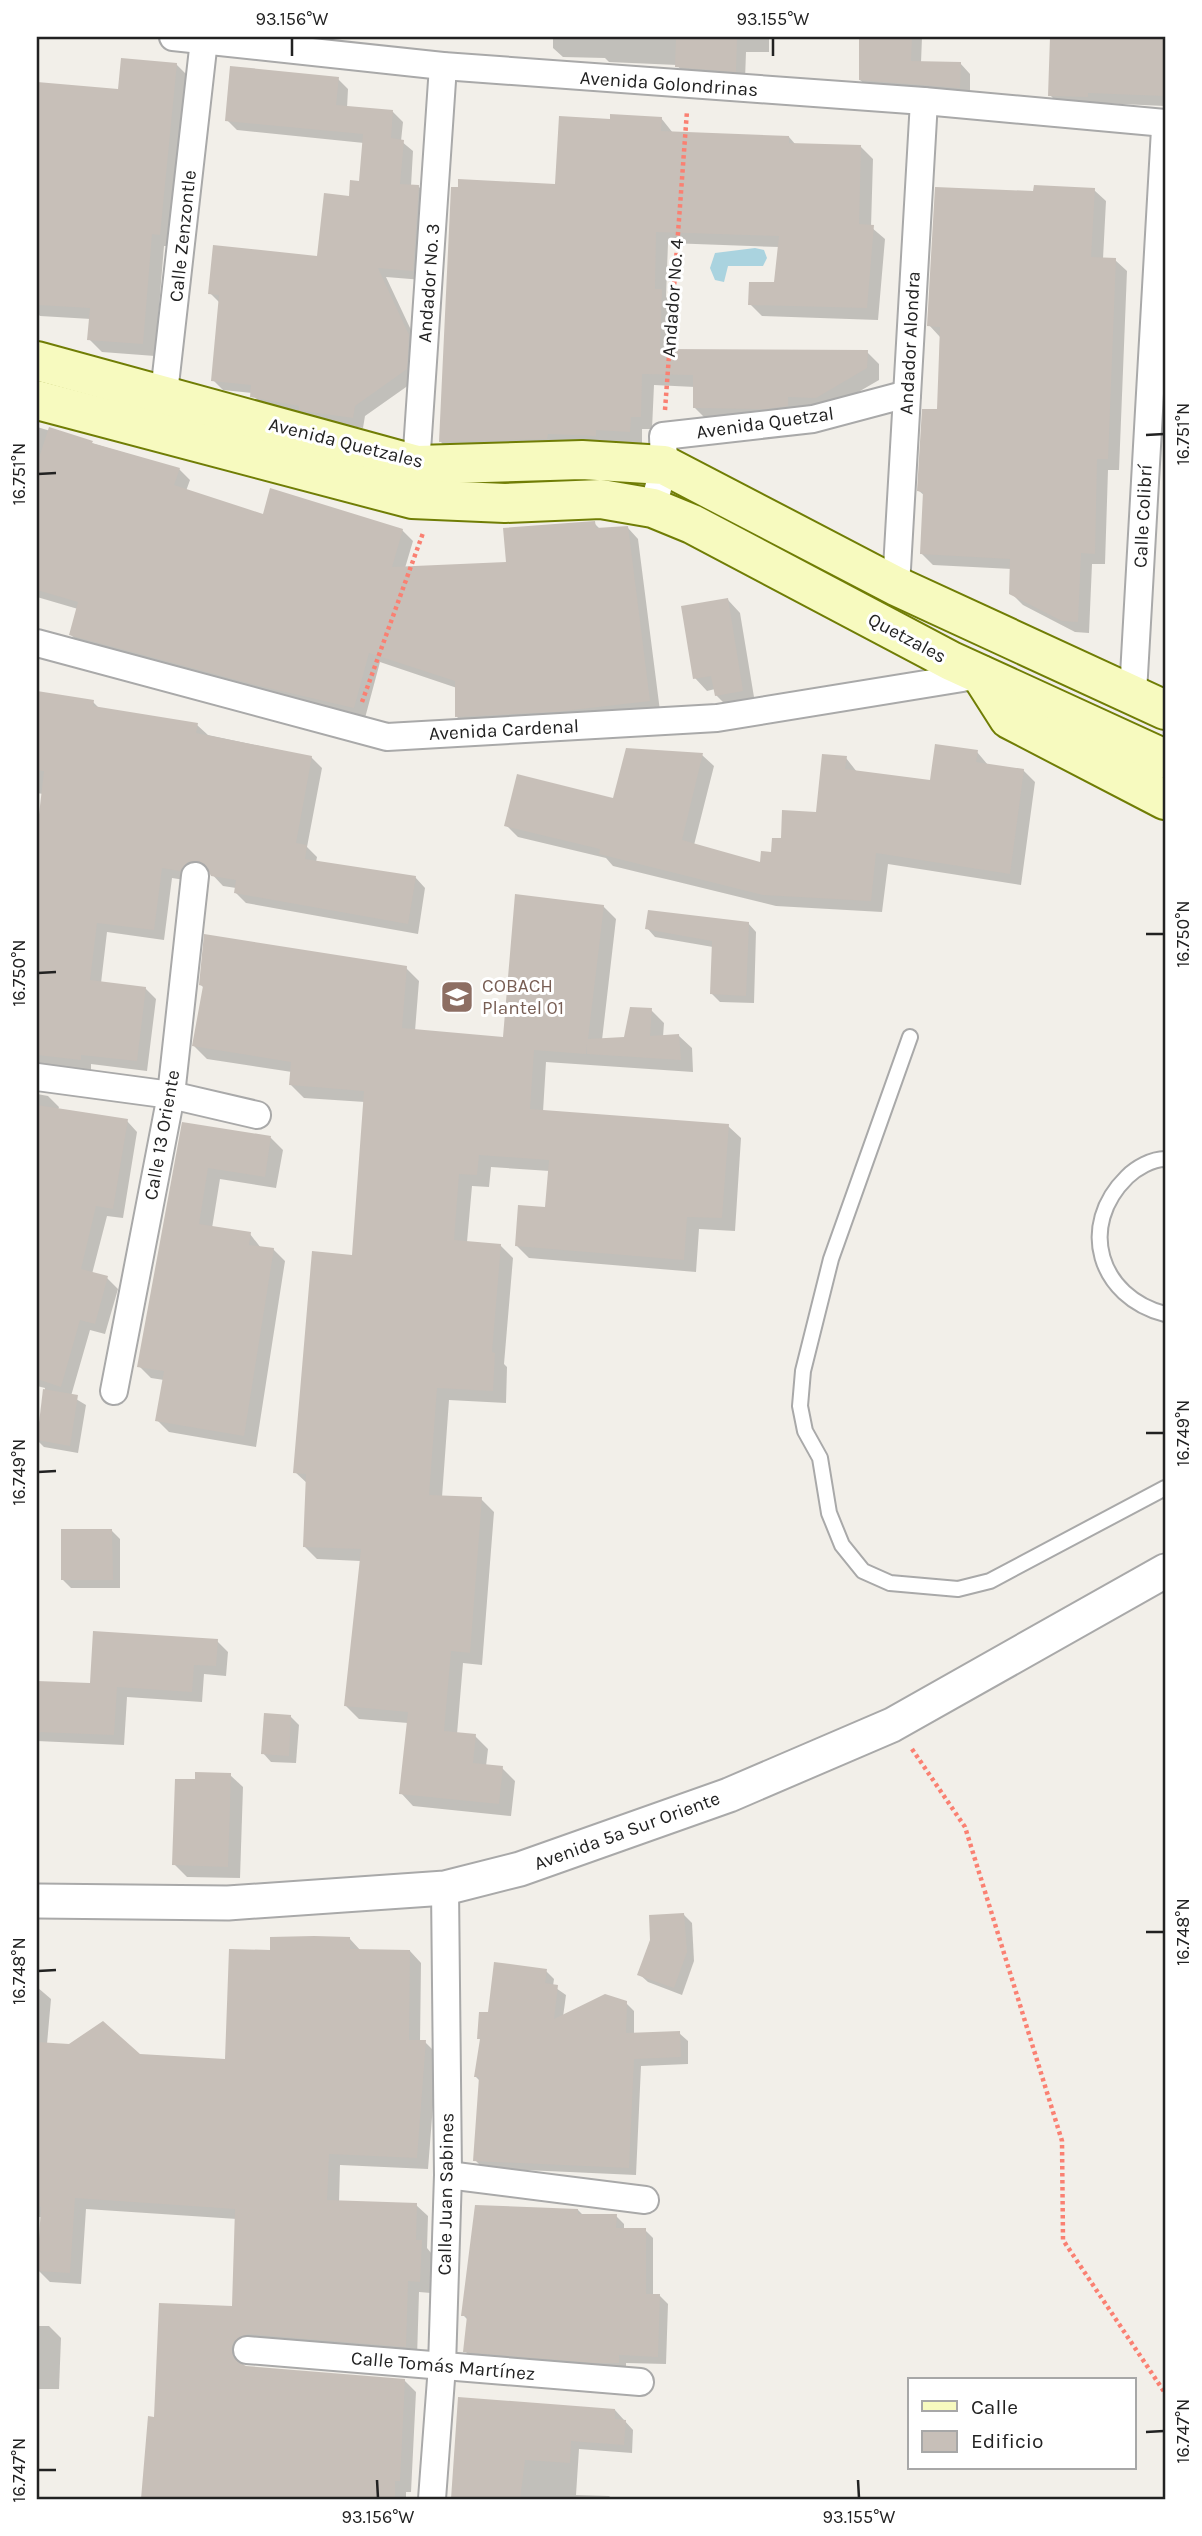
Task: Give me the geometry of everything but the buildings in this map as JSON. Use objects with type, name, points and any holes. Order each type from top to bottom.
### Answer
[{"type":"main road","name":"Avenida Quetzales","points":[[37,361],[161,414],[418,499],[505,503],[601,499],[653,508]]},
{"type":"main road","name":"Avenida Quetzales","points":[[37,400],[161,414]]},
{"type":"main road","name":"Avenida Quetzales","points":[[418,499],[582,460],[663,451]]},
{"type":"main road","points":[[663,451],[896,586],[1149,702]]},
{"type":"main road","name":"Quetzales","points":[[653,508],[692,524],[981,675],[1165,759]]},
{"type":"main road","points":[[981,675],[1009,719],[1016,724],[1165,800]]},
{"type":"street","name":"Avenida Golondrinas","points":[[173,37],[443,66],[924,101],[1165,123]]},
{"type":"street","name":"Calle Zenzontle","points":[[161,414],[204,40]]},
{"type":"street","name":"Andador No. 3","points":[[418,499],[443,66]]},
{"type":"street","name":"Andador Alondra","points":[[896,586],[924,101]]},
{"type":"street","name":"Calle Colibrí","points":[[1149,702],[1165,129]]},
{"type":"street","name":"Avenida Quetzal","points":[[663,451],[813,419],[907,394]]},
{"type":"street","points":[[653,508],[663,451]]},
{"type":"street","name":"Avenida Cardenal","points":[[37,643],[387,737],[718,718],[981,675]]},
{"type":"street","name":"Calle 13 Oriente","points":[[114,1391],[171,1095],[195,876]]},
{"type":"street","points":[[37,1077],[171,1095],[257,1115]]},
{"type":"street","name":"Avenida 5a Sur Oriente","points":[[37,1901],[228,1903],[445,1888],[520,1869],[729,1795],[892,1725],[1165,1572]]},
{"type":"street","name":"Calle Juan Sabines","points":[[432,2499],[442,2366],[448,2175],[445,1888]]},
{"type":"street","points":[[448,2175],[645,2200]]},
{"type":"street","name":"Calle Tomás Martínez","points":[[247,2350],[639,2382]]},
{"type":"lane","points":[[910,1037],[831,1259],[803,1371],[800,1406],[805,1431],[820,1458],[829,1513],[842,1545],[863,1571],[890,1583],[958,1589],[990,1581],[1165,1488]]},
{"type":"lane","points":[[1165,1158],[1133,1171],[1113,1190],[1102,1215],[1099,1243],[1106,1270],[1122,1293],[1145,1309],[1165,1314]]},
{"type":"path","name":"Andador No. 4","points":[[663,451],[689,86]]},
{"type":"path","points":[[353,727],[418,499]]},
{"type":"path","points":[[913,1750],[965,1827],[1062,2141],[1063,2240],[1165,2393]]},
{"type":"water","points":[[755,248],[764,250],[767,258],[763,266],[728,266],[724,282],[715,280],[710,268],[715,253]]},
{"type":"place","name":"COBACH Plantel 01","points":[[457,997]]}]
